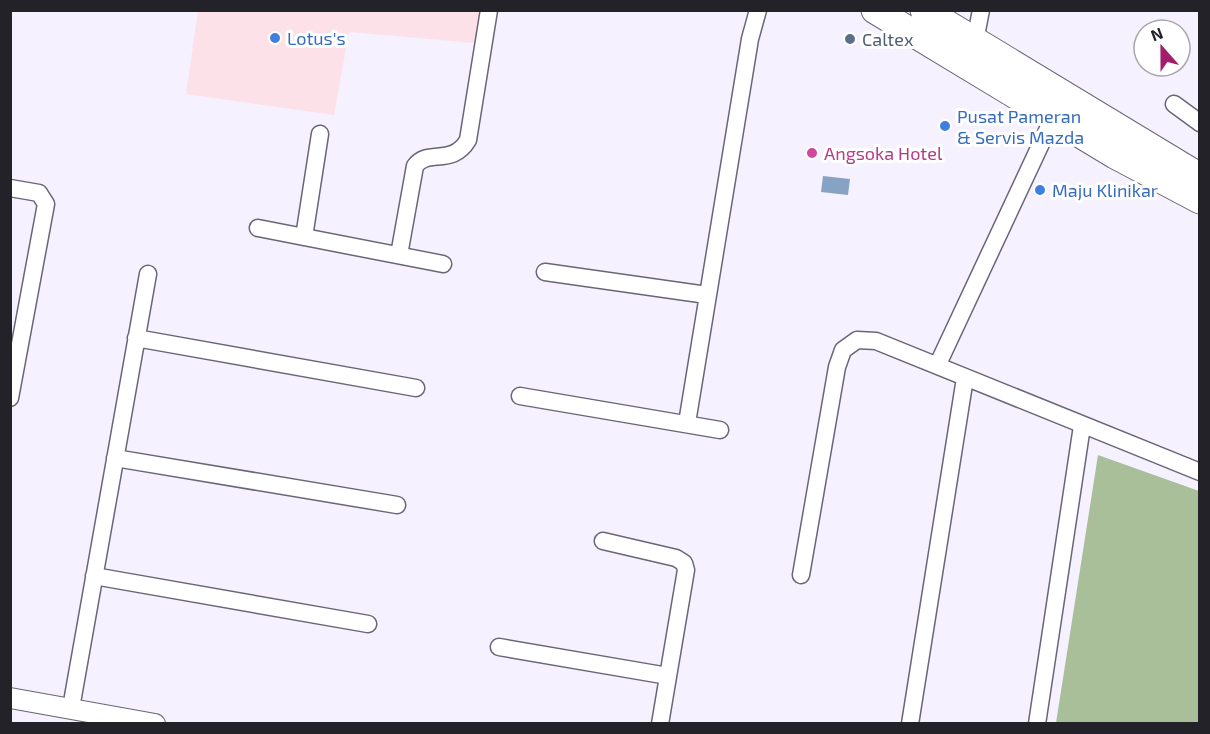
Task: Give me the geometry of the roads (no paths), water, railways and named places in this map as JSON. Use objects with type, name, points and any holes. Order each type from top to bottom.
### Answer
[{"type":"highway","points":[[875,10],[1114,155],[1200,200]]},
{"type":"highway","points":[[924,10],[1200,177]]},
{"type":"highway","points":[[1077,102],[1115,139],[1117,148],[1114,155]]},
{"type":"street","points":[[399,255],[415,166],[425,159],[455,154],[462,150],[468,140],[489,10]]},
{"type":"street","points":[[687,423],[750,39],[758,10]]},
{"type":"street","points":[[975,41],[981,10]]},
{"type":"street","points":[[1174,104],[1200,123]]},
{"type":"street","points":[[938,364],[1053,118]]},
{"type":"street","points":[[304,237],[321,135]]},
{"type":"street","points":[[10,188],[39,193],[46,204],[16,331],[10,398]]},
{"type":"street","points":[[258,228],[443,264]]},
{"type":"street","points":[[545,272],[707,295]]},
{"type":"street","points":[[71,708],[148,274]]},
{"type":"street","points":[[136,338],[416,388]]},
{"type":"street","points":[[801,575],[837,367],[843,350],[857,340],[876,341],[938,364],[965,378],[1200,472]]},
{"type":"street","points":[[910,723],[965,378]]},
{"type":"street","points":[[520,396],[720,430]]},
{"type":"street","points":[[1037,723],[1082,426]]},
{"type":"street","points":[[115,458],[397,505]]},
{"type":"street","points":[[603,541],[676,558],[684,563],[685,586],[660,723]]},
{"type":"street","points":[[94,576],[368,624]]},
{"type":"street","points":[[499,647],[668,676]]},
{"type":"street","points":[[10,698],[155,723]]},
{"type":"water","points":[[823,176],[850,179],[848,195],[821,192]]},
{"type":"place","name":"Lotus's","points":[[275,38]]},
{"type":"place","name":"Caltex","points":[[850,39]]},
{"type":"place","name":"Pusat Pameran & Servis Mazda","points":[[945,126]]},
{"type":"place","name":"Angsoka Hotel","points":[[812,153]]},
{"type":"place","name":"Maju Klinikar","points":[[1040,190]]}]
